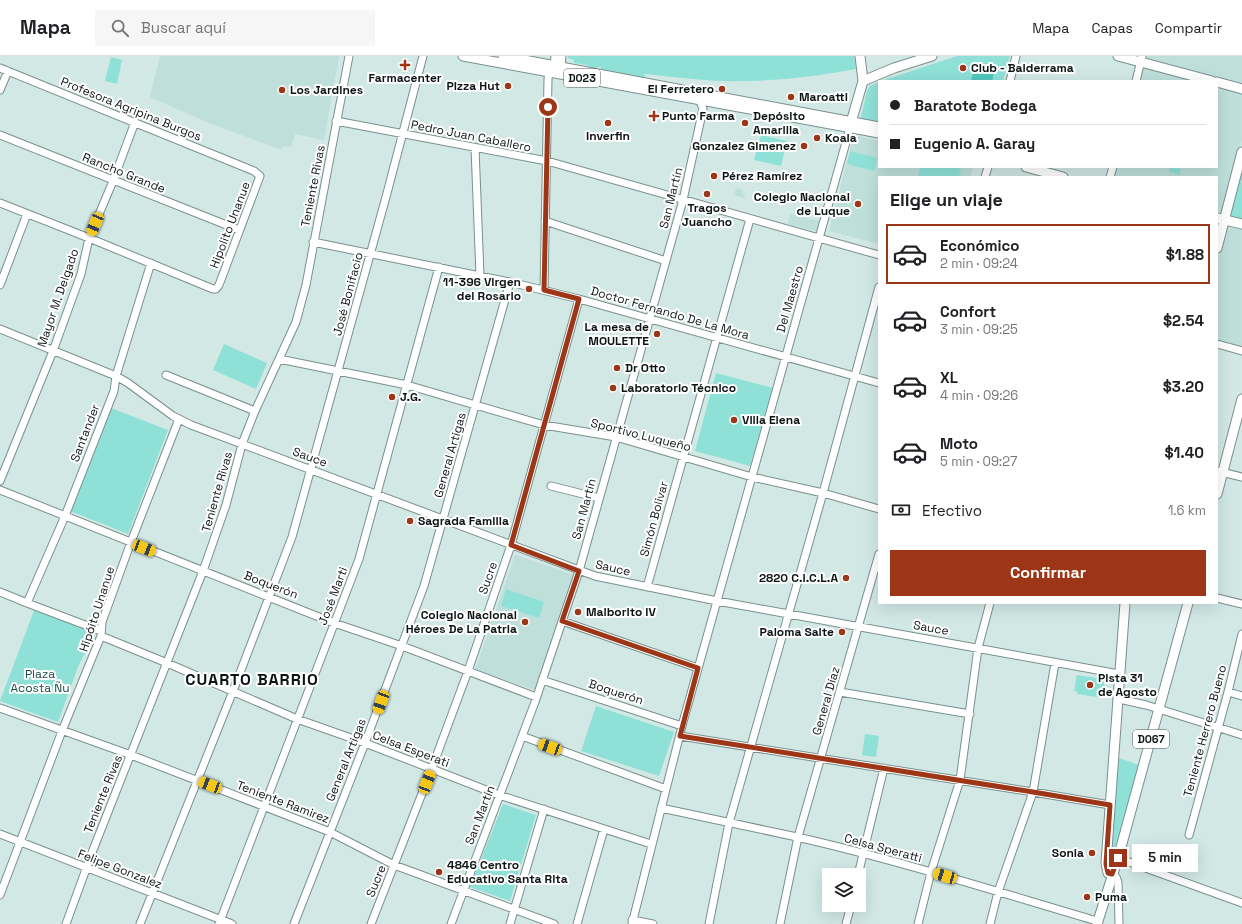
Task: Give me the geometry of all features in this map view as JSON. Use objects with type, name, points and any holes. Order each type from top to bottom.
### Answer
[{"type":"main road","name":"D023","points":[[463,56],[555,68],[698,96]]},
{"type":"main road","name":"D023","points":[[503,56],[555,68],[850,125],[878,133]]},
{"type":"main road","points":[[850,125],[863,81],[860,56]]},
{"type":"main road","points":[[863,81],[894,68],[932,56]]},
{"type":"main road","points":[[1118,56],[1141,59],[1209,80]]},
{"type":"main road","points":[[1218,82],[1242,89]]},
{"type":"main road","name":"D023","points":[[850,125],[878,127]]},
{"type":"main road","points":[[1218,241],[1221,219],[1242,152]]},
{"type":"main road","points":[[1030,168],[1059,176]]},
{"type":"main road","points":[[1221,219],[1242,224]]},
{"type":"main road","points":[[1218,486],[1220,471],[1242,399]]},
{"type":"main road","name":"D067","points":[[1112,874],[1108,873],[1106,864],[1125,604]]},
{"type":"main road","name":"D067","points":[[1097,923],[1118,858],[1188,604]]},
{"type":"street","name":"Teniente Rivas","points":[[66,924],[86,867],[203,571],[226,505],[242,444],[255,411],[296,322],[306,285],[349,56]]},
{"type":"street","name":"José Bonifacio","points":[[140,924],[292,537],[371,253],[423,56]]},
{"type":"street","points":[[555,56],[555,68]]},
{"type":"street","points":[[544,290],[548,79],[562,56]]},
{"type":"street","points":[[1010,80],[1016,56]]},
{"type":"street","points":[[1136,80],[1141,59]]},
{"type":"street","name":"Profesora Agripina Burgos","points":[[0,68],[254,172]]},
{"type":"street","points":[[0,90],[8,71]]},
{"type":"street","name":"San Martín","points":[[451,924],[522,736],[579,571],[683,200],[703,109],[698,96]]},
{"type":"street","name":"Pedro Juan Caballero","points":[[336,121],[547,161],[878,255]]},
{"type":"street","name":"Mayor M. Delgado","points":[[0,481],[53,351],[81,274],[89,238],[113,181],[135,122]]},
{"type":"street","name":"Del Maestro","points":[[632,922],[698,668],[850,125]]},
{"type":"street","name":"Rancho Grande","points":[[0,135],[239,230]]},
{"type":"street","points":[[475,148],[480,275]]},
{"type":"street","name":"Hipolito Unanue","points":[[151,263],[210,288],[216,289],[219,285],[259,178],[259,174],[254,172]]},
{"type":"street","points":[[0,203],[151,263]]},
{"type":"street","points":[[0,285],[27,214]]},
{"type":"street","name":"Simón Bolivar","points":[[647,587],[750,219]]},
{"type":"street","points":[[545,221],[666,261]]},
{"type":"street","name":"Doctor Fernando De La Mora","points":[[314,242],[480,275],[544,290],[878,383]]},
{"type":"street","name":"Santander","points":[[26,602],[64,516],[114,391],[116,376],[151,263]]},
{"type":"street","name":"José Marti","points":[[220,922],[359,559],[439,267]]},
{"type":"street","name":"General Artigas","points":[[294,924],[366,744],[424,586],[510,282]]},
{"type":"street","points":[[709,924],[729,823],[823,493],[878,291]]},
{"type":"street","name":"Sucre","points":[[371,924],[468,671],[511,545],[579,299]]},
{"type":"street","name":"Sauce","points":[[0,329],[116,376],[179,419],[191,425],[595,576],[717,602],[858,626],[1119,674]]},
{"type":"street","points":[[1218,344],[1242,351]]},
{"type":"street","name":"Sportivo Luqueño","points":[[279,359],[407,385],[544,425],[616,437],[752,477],[823,493],[878,509]]},
{"type":"street","points":[[166,375],[255,411]]},
{"type":"street","name":"Hipóito Unanue","points":[[0,895],[101,633],[102,622],[130,542],[179,419]]},
{"type":"street","points":[[1220,471],[1242,477]]},
{"type":"street","points":[[551,486],[599,498]]},
{"type":"street","name":"Boquerón","points":[[0,490],[334,622],[536,697]]},
{"type":"street","name":"General Díaz","points":[[780,924],[798,837],[878,557]]},
{"type":"street","points":[[0,592],[26,602]]},
{"type":"street","points":[[1218,598],[1242,604]]},
{"type":"street","name":"Celsa Esperati","points":[[26,602],[101,633],[297,720],[432,768],[499,795],[652,844]]},
{"type":"street","points":[[918,924],[931,872],[960,780],[978,648],[990,604]]},
{"type":"street","points":[[562,621],[698,668]]},
{"type":"street","name":"Teniente Herrero Bueno","points":[[1189,834],[1228,692],[1242,634]]},
{"type":"street","points":[[990,924],[998,892],[1033,792],[1055,663]]},
{"type":"street","name":"Boquerón","points":[[542,680],[683,724]]},
{"type":"street","points":[[840,692],[970,714]]},
{"type":"street","points":[[1228,692],[1242,696]]},
{"type":"street","points":[[1119,699],[1159,709],[1242,735]]},
{"type":"street","name":"Teniente Ramirez","points":[[0,708],[131,755],[264,806],[330,832],[394,865],[554,924]]},
{"type":"street","points":[[522,736],[666,789]]},
{"type":"street","points":[[680,736],[1110,805]]},
{"type":"street","points":[[860,868],[884,768]]},
{"type":"street","name":"Celsa Speratti","points":[[661,808],[798,837],[863,854],[931,872],[1097,923]]},
{"type":"street","points":[[510,924],[544,810]]},
{"type":"street","points":[[577,924],[604,829]]},
{"type":"street","name":"Felipe Gonzalez","points":[[0,834],[152,893],[220,922],[232,924]]},
{"type":"street","points":[[1118,858],[1242,903]]},
{"type":"street","points":[[1112,874],[1116,877],[1118,882],[1118,924]]},
{"type":"street","points":[[846,924],[849,912]]},
{"type":"street","points":[[632,922],[653,924]]},
{"type":"shaded area","points":[[160,56],[339,56],[324,140],[295,134],[291,147],[282,146],[282,150],[209,123],[150,97]]},
{"type":"shaded area","points":[[1146,56],[1242,56],[1242,85],[1148,60],[1146,59]]},
{"type":"shaded area","points":[[975,66],[994,72],[992,80],[971,80]]},
{"type":"shaded area","points":[[1144,67],[1197,80],[1139,80]]},
{"type":"shaded area","points":[[1218,85],[1242,92],[1242,140],[1223,213],[1221,215],[1218,214],[1218,176],[1114,176],[1116,168],[1218,168]]},
{"type":"shaded area","name":"Colegio Nacional de Luque","points":[[854,135],[878,141],[878,168],[973,168],[970,176],[878,176],[878,244],[829,231]]},
{"type":"shaded area","points":[[736,188],[743,190],[742,194],[745,195],[744,198],[734,195]]},
{"type":"shaded area","points":[[790,214],[820,221],[818,229],[815,231],[788,224]]},
{"type":"shaded area","points":[[1227,225],[1242,227],[1242,347],[1218,341],[1218,257]]},
{"type":"shaded area","name":"Colegio Nacional Héroes De La Patria","points":[[515,555],[574,575],[535,690],[475,670]]},
{"type":"green space","points":[[568,56],[854,56],[856,69],[813,76],[770,80],[717,81],[644,74],[646,79],[604,72],[600,67],[597,67],[594,71],[587,65],[574,63],[574,60],[568,58]]},
{"type":"green space","name":"Club - Balderrama","points":[[957,56],[1010,56],[1003,80],[884,80]]},
{"type":"green space","points":[[111,57],[122,60],[117,84],[105,81]]},
{"type":"green space","points":[[878,82],[878,125],[860,121],[867,91],[870,86]]},
{"type":"green space","points":[[761,135],[787,141],[781,166],[754,160]]},
{"type":"green space","points":[[850,151],[877,158],[874,171],[847,164]]},
{"type":"green space","points":[[1242,165],[1242,220],[1233,218],[1230,215]]},
{"type":"green space","points":[[920,168],[961,169],[959,176],[918,176]]},
{"type":"green space","points":[[1170,168],[1181,169],[1180,175],[1169,172]]},
{"type":"green space","points":[[224,344],[267,363],[256,389],[213,370]]},
{"type":"green space","name":"Villa Elena","points":[[716,373],[773,388],[750,466],[695,451]]},
{"type":"green space","points":[[111,408],[168,430],[128,534],[70,511]]},
{"type":"green space","points":[[506,589],[544,602],[539,618],[501,606]]},
{"type":"green space","name":"Plaza Acosta Ñu","points":[[35,608],[92,628],[88,639],[91,641],[78,667],[58,722],[0,701]]},
{"type":"green space","name":"Pista 31 de Agosto","points":[[1077,675],[1105,679],[1103,698],[1077,694],[1077,691],[1074,691]]},
{"type":"green space","points":[[596,706],[674,732],[659,776],[581,751]]},
{"type":"green space","points":[[865,734],[879,736],[876,757],[862,755]]},
{"type":"green space","points":[[1119,758],[1139,765],[1112,859],[1110,857]]},
{"type":"green space","points":[[503,804],[536,815],[510,901],[470,887]]},
{"type":"place","name":"Farmacenter","points":[[405,65]]},
{"type":"place","name":"Club - Balderrama","points":[[963,68]]},
{"type":"place","name":"Pizza Hut","points":[[508,86]]},
{"type":"place","name":"El Ferretero","points":[[722,89]]},
{"type":"place","name":"Los Jardines","points":[[282,90]]},
{"type":"place","name":"Maroatti","points":[[791,97]]},
{"type":"place","name":"Punto Farma","points":[[654,116]]},
{"type":"place","name":"Inverfin","points":[[608,123]]},
{"type":"place","name":"Depósito Amarilla","points":[[745,123]]},
{"type":"place","name":"Koala","points":[[817,138]]},
{"type":"place","name":"Gonzalez Gimenez","points":[[804,146]]},
{"type":"place","name":"Pérez Ramírez","points":[[714,176]]},
{"type":"place","name":"Tragos Juancho","points":[[707,194]]},
{"type":"place","name":"Colegio Nacional de Luque","points":[[858,204]]},
{"type":"place","name":"11-396 Virgen del Rosario","points":[[529,289]]},
{"type":"place","name":"La mesa de MOULETTE","points":[[657,334]]},
{"type":"place","name":"Dr Otto","points":[[617,368]]},
{"type":"place","name":"Laboratorio Técnico","points":[[613,388]]},
{"type":"place","name":"J.G.","points":[[392,397]]},
{"type":"place","name":"Villa Elena","points":[[734,420]]},
{"type":"place","name":"Sagrada Familia","points":[[410,521]]},
{"type":"place","name":"2820 C.I.C.L.A","points":[[846,578]]},
{"type":"place","name":"Malborito IV","points":[[578,612]]},
{"type":"place","name":"Colegio Nacional Héroes De La Patria","points":[[525,622]]},
{"type":"place","name":"Paloma Saite","points":[[842,632]]},
{"type":"place","name":"Pista 31 de Agosto","points":[[1090,685]]},
{"type":"place","name":"Sonia","points":[[1092,853]]},
{"type":"place","name":"4846 Centro Educativo Santa Rita","points":[[439,872]]},
{"type":"place","name":"Puma","points":[[1087,897]]},
{"type":"district","name":"CUARTO BARRIO","points":[[252,679]]},
{"type":"route","points":[[548,107],[544,290],[579,299],[511,545],[579,571],[562,621],[698,668],[680,736],[1110,805],[1106,864],[1108,873],[1112,874],[1118,858]]}]
